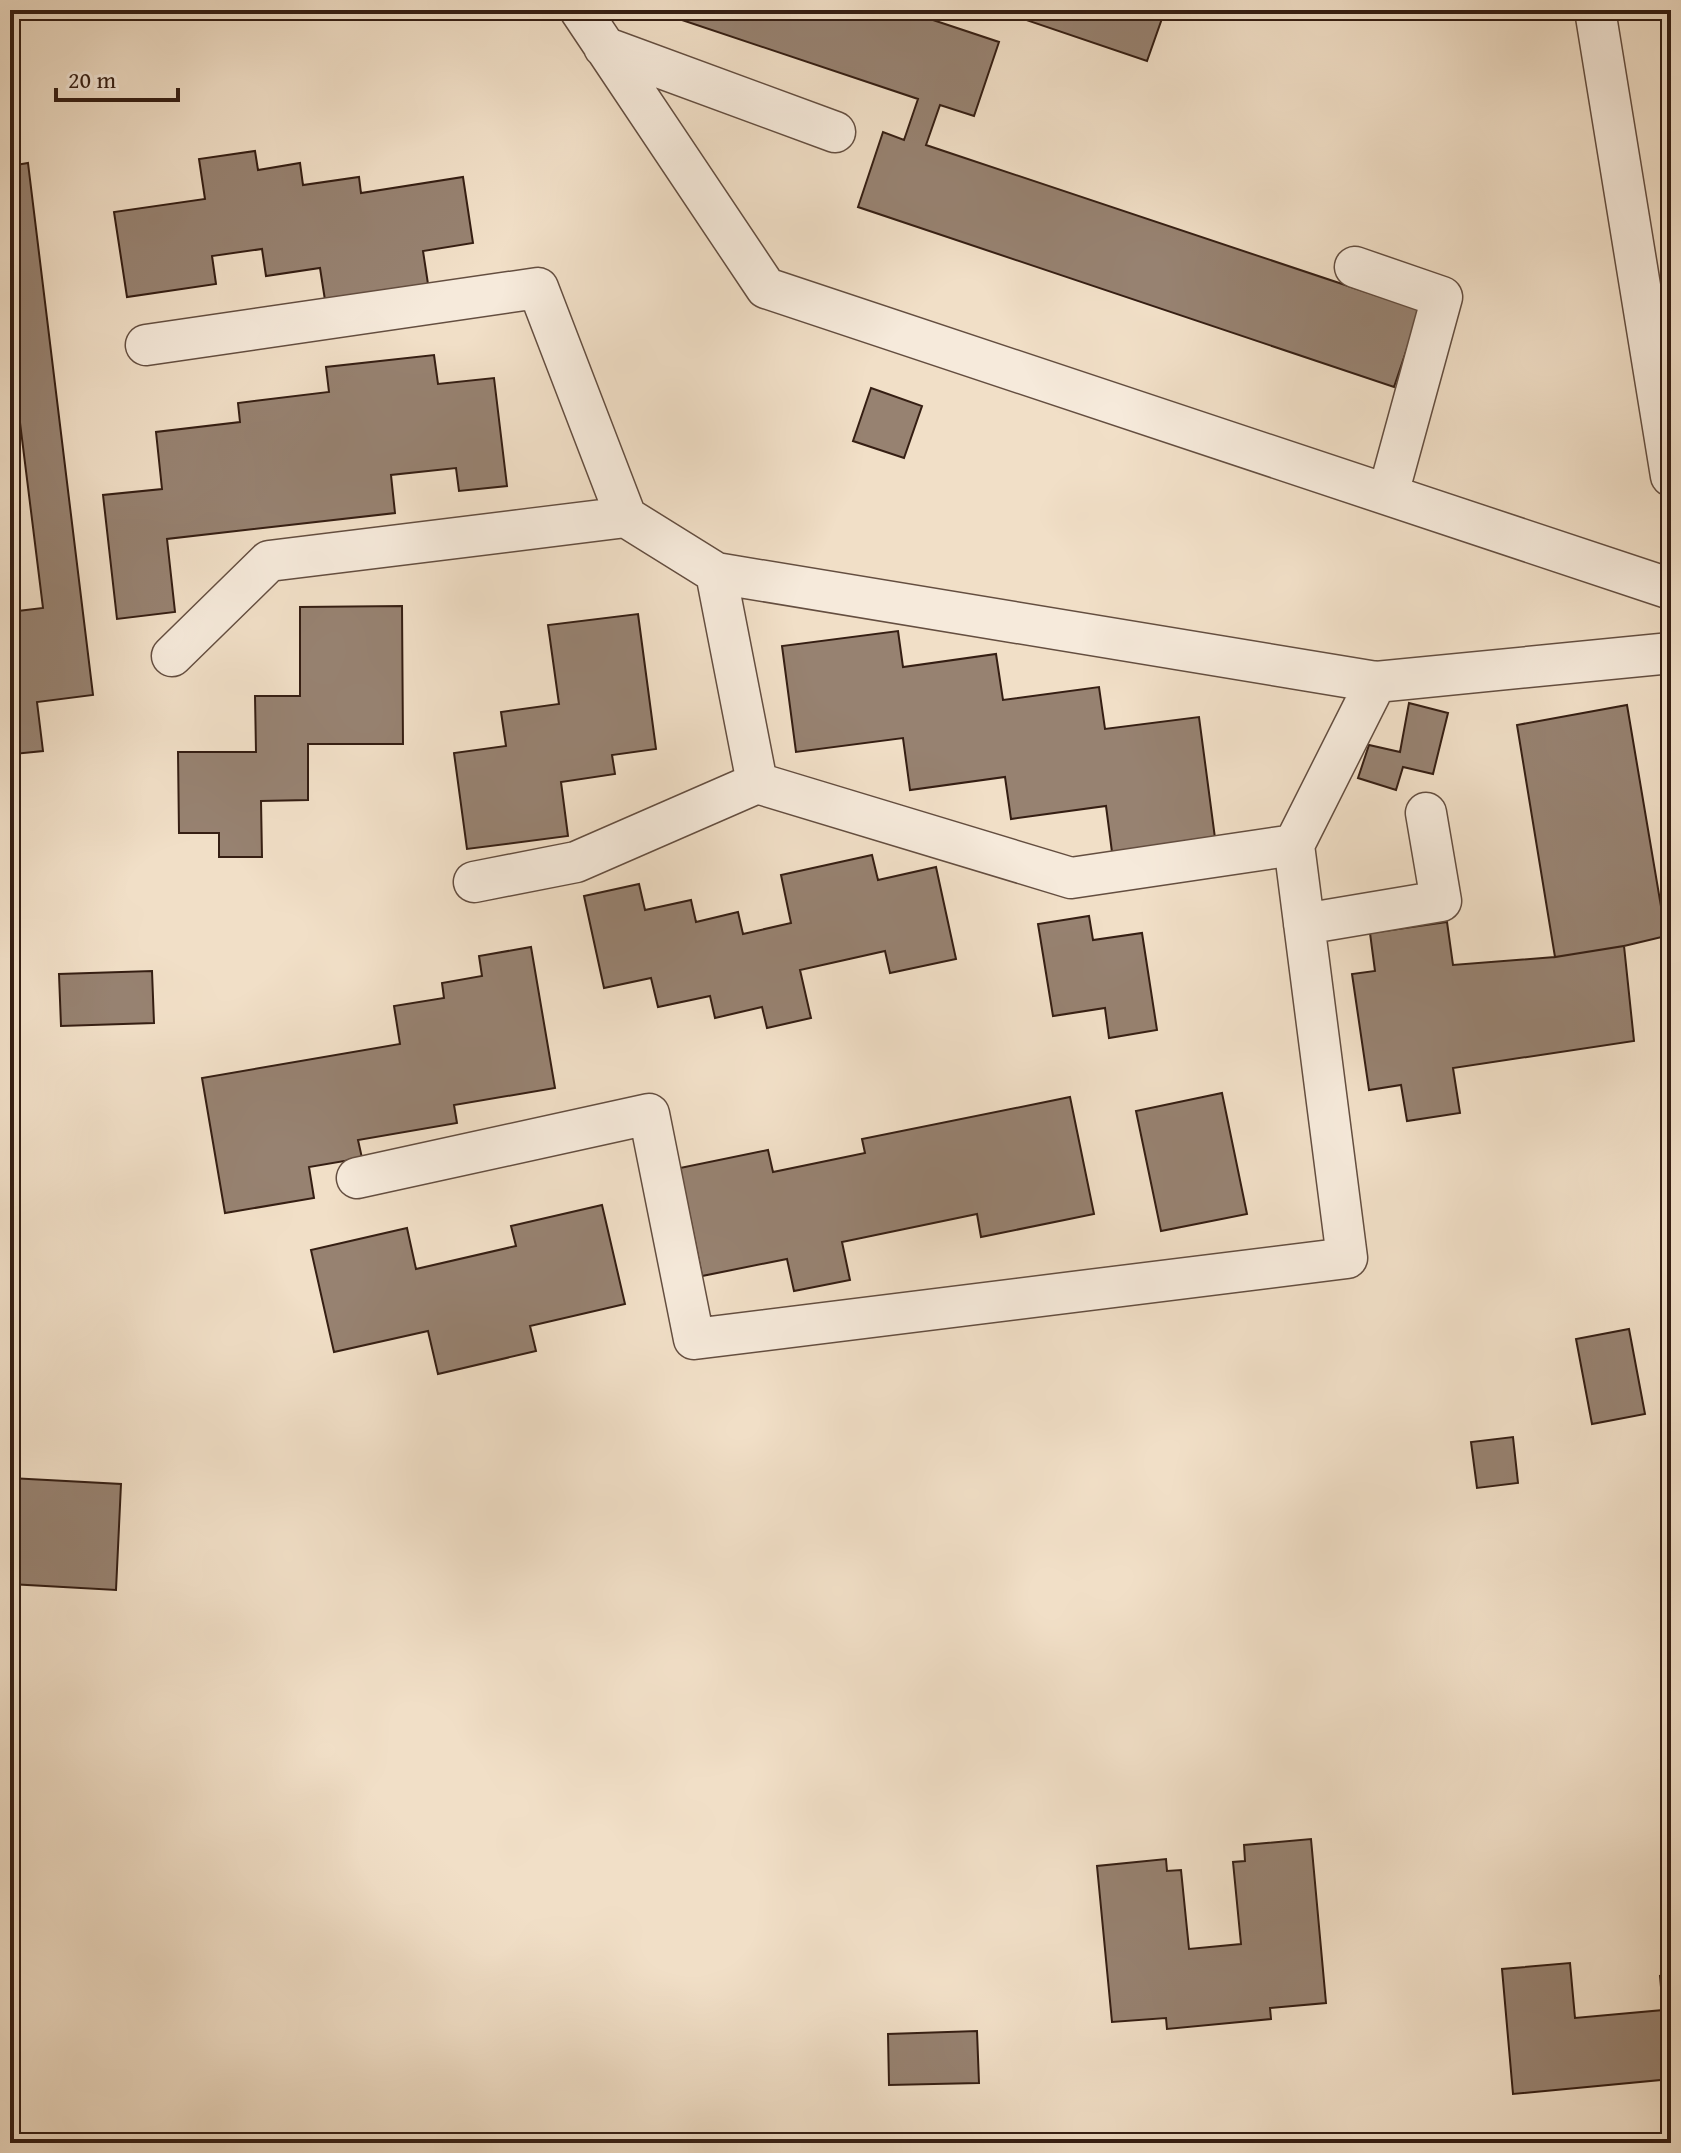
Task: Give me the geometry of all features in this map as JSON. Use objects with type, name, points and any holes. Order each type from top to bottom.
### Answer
[{"type":"street","points":[[580,10],[766,288],[1671,589]]},
{"type":"street","points":[[1595,10],[1664,394],[1671,476]]},
{"type":"street","points":[[604,47],[835,132]]},
{"type":"street","points":[[1355,267],[1442,297],[1388,494]]},
{"type":"street","points":[[146,345],[538,288],[626,517],[716,573],[1376,682],[1671,653]]},
{"type":"street","points":[[172,656],[269,561],[626,517]]},
{"type":"street","points":[[716,573],[757,783]]},
{"type":"street","points":[[357,1178],[649,1114],[694,1339],[1347,1258],[1294,845],[1376,682]]},
{"type":"street","points":[[474,882],[576,862],[757,783],[1071,878],[1294,845]]},
{"type":"street","points":[[1304,924],[1441,901],[1426,813]]},
{"type":"building","points":[[10,10],[84,10],[85,11],[10,21]]},
{"type":"building","points":[[658,10],[903,10],[999,42],[974,116],[940,105],[926,145],[1420,310],[1394,387],[858,207],[883,132],[904,140],[918,99]]},
{"type":"building","points":[[997,10],[1165,10],[1147,61]]},
{"type":"building","points":[[255,151],[258,170],[300,163],[303,185],[359,177],[361,193],[463,177],[473,243],[423,251],[428,284],[325,300],[320,268],[266,276],[262,249],[212,256],[216,284],[127,297],[114,212],[205,199],[199,159]]},
{"type":"building","points":[[28,163],[93,695],[37,702],[43,751],[14,754],[10,727],[10,612],[43,608],[10,342],[10,166]]},
{"type":"building","points":[[434,355],[438,384],[494,378],[507,486],[459,491],[456,468],[391,475],[395,513],[167,539],[175,612],[117,619],[103,495],[162,489],[156,432],[240,422],[238,403],[329,392],[326,367]]},
{"type":"building","points":[[871,388],[922,406],[904,458],[853,441]]},
{"type":"building","points":[[402,606],[403,744],[308,744],[308,800],[261,801],[262,857],[219,857],[219,833],[179,833],[178,752],[256,752],[255,696],[300,696],[300,607]]},
{"type":"building","points":[[638,614],[656,749],[612,755],[615,774],[561,782],[568,836],[467,849],[454,753],[506,746],[501,712],[559,704],[548,625]]},
{"type":"building","points":[[898,631],[903,667],[996,654],[1003,700],[1099,687],[1105,729],[1199,717],[1215,838],[1112,852],[1106,806],[1011,819],[1005,777],[910,790],[903,738],[796,752],[782,646]]},
{"type":"building","points":[[1409,703],[1448,713],[1433,774],[1403,767],[1396,790],[1358,778],[1369,745],[1400,752]]},
{"type":"building","points":[[1627,705],[1666,936],[1555,957],[1517,725]]},
{"type":"building","points":[[872,855],[878,880],[936,867],[956,959],[890,973],[885,951],[800,970],[811,1018],[767,1028],[762,1007],[715,1018],[710,996],[658,1007],[651,978],[604,988],[584,896],[639,884],[645,910],[691,900],[696,922],[738,912],[743,934],[791,923],[781,875]]},
{"type":"building","points":[[1089,916],[1093,940],[1142,933],[1157,1030],[1109,1038],[1105,1008],[1053,1016],[1038,924]]},
{"type":"building","points":[[1447,922],[1453,965],[1555,957],[1624,946],[1634,1041],[1453,1068],[1460,1113],[1407,1121],[1401,1085],[1369,1090],[1352,974],[1375,971],[1370,933]]},
{"type":"building","points":[[531,947],[555,1088],[454,1105],[457,1123],[358,1140],[362,1158],[309,1167],[314,1198],[225,1213],[202,1078],[400,1044],[394,1006],[444,998],[442,983],[482,976],[479,956]]},
{"type":"building","points":[[152,971],[154,1023],[61,1026],[59,974]]},
{"type":"building","points":[[1222,1093],[1247,1214],[1161,1231],[1136,1111]]},
{"type":"building","points":[[1070,1097],[1094,1214],[981,1237],[977,1214],[842,1242],[850,1280],[794,1291],[787,1259],[702,1276],[680,1168],[768,1150],[773,1172],[865,1153],[862,1139]]},
{"type":"building","points":[[602,1205],[625,1304],[530,1326],[536,1351],[438,1374],[428,1331],[334,1352],[311,1250],[407,1228],[416,1269],[516,1246],[511,1226]]},
{"type":"building","points":[[1629,1329],[1645,1414],[1592,1424],[1576,1339]]},
{"type":"building","points":[[1513,1437],[1518,1483],[1477,1488],[1471,1442]]},
{"type":"building","points":[[10,1478],[121,1484],[116,1590],[10,1584]]},
{"type":"building","points":[[1311,1839],[1326,2003],[1270,2008],[1271,2019],[1167,2029],[1166,2018],[1112,2022],[1097,1866],[1166,1859],[1167,1871],[1181,1870],[1189,1949],[1241,1944],[1233,1862],[1245,1861],[1244,1845]]},
{"type":"building","points":[[1570,1963],[1575,2018],[1663,2010],[1660,1976],[1671,1975],[1671,2079],[1513,2094],[1502,1969]]},
{"type":"building","points":[[977,2031],[979,2083],[889,2085],[888,2034]]}]
